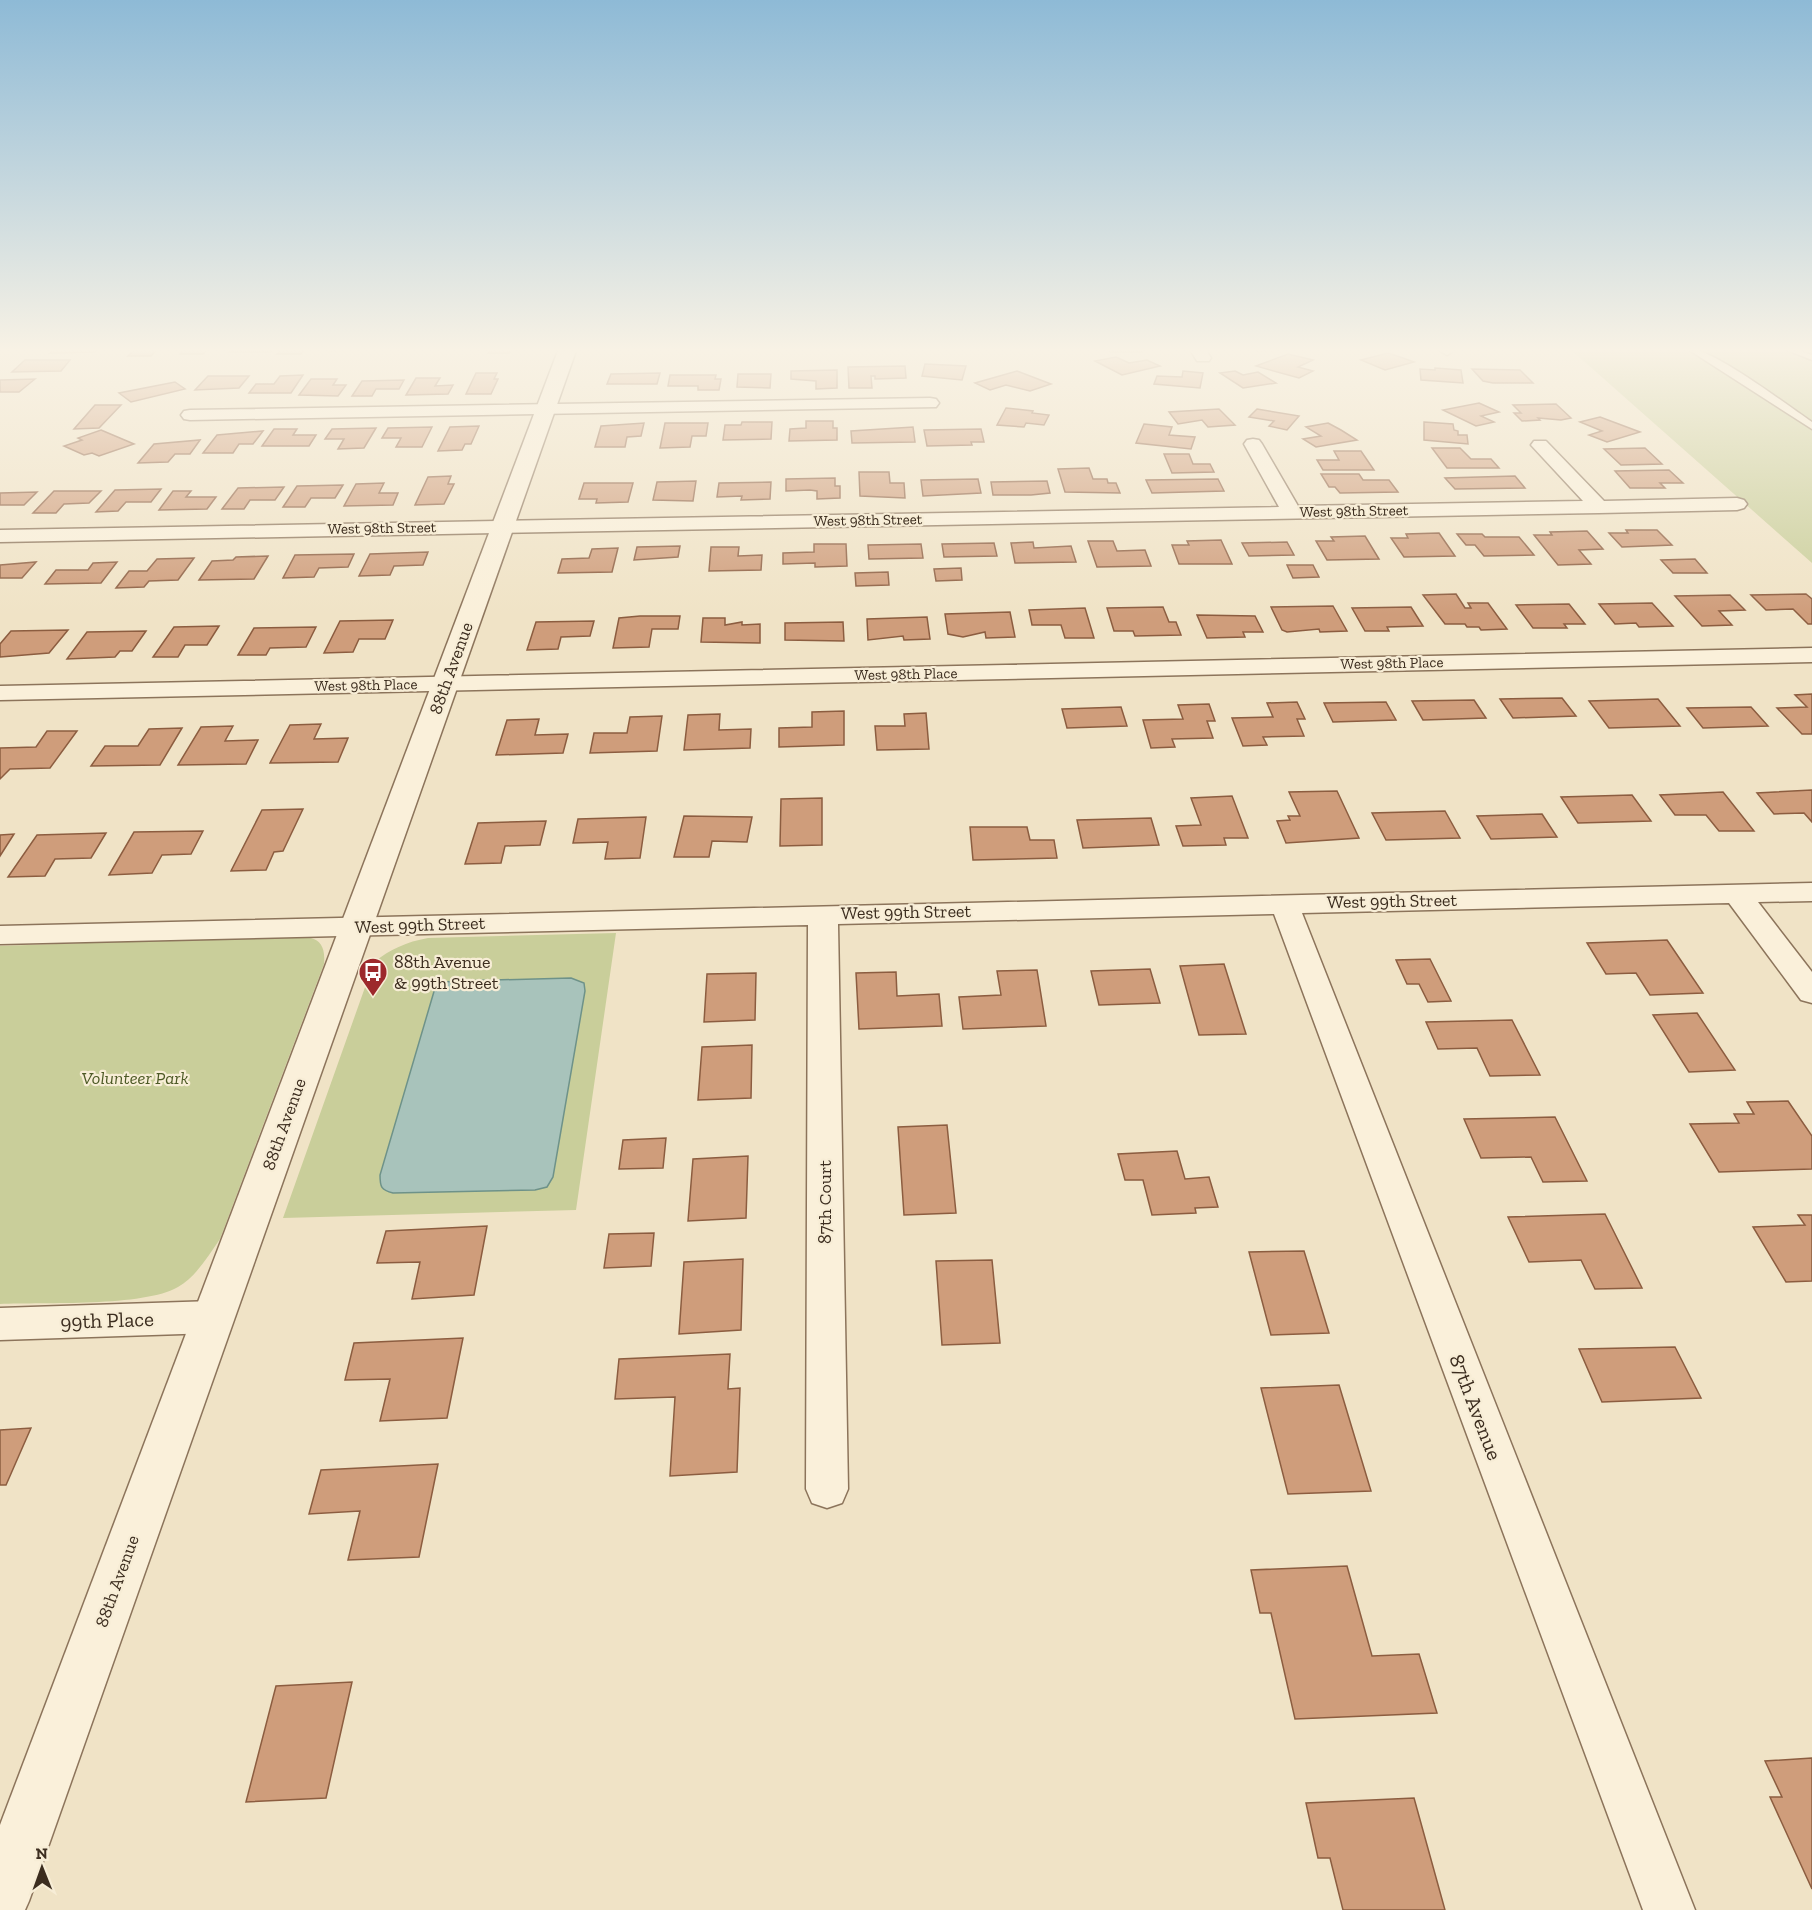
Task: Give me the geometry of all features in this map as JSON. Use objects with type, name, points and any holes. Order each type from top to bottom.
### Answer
[{"type":"street","name":"88th Avenue","points":[[0,1901],[536,437]]},
{"type":"street","points":[[1253,444],[1292,513]]},
{"type":"street","points":[[1540,445],[1599,507]]},
{"type":"street","name":"West 98th Street","points":[[0,536],[1737,504]]},
{"type":"street","name":"West 98th Place","points":[[0,693],[1812,654]]},
{"type":"street","name":"West 99th Street","points":[[0,935],[1812,892]]},
{"type":"street","points":[[1737,894],[1812,993]]},
{"type":"street","name":"87th Avenue","points":[[1284,903],[1669,1910]]},
{"type":"street","name":"87th Court","points":[[824,914],[827,1489]]},
{"type":"street","name":"99th Place","points":[[0,1324],[213,1317]]},
{"type":"green space","points":[[1670,437],[1812,437],[1812,563]]},
{"type":"green space","points":[[616,933],[576,1210],[283,1218],[374,962],[399,947],[428,938]]},
{"type":"green space","name":"Volunteer Park","points":[[307,937],[318,942],[324,954],[324,964],[220,1239],[201,1266],[178,1287],[142,1298],[118,1301],[0,1304],[0,946]]},
{"type":"water","points":[[571,978],[584,983],[585,991],[553,1177],[547,1187],[535,1190],[393,1193],[386,1191],[381,1185],[380,1175],[435,988],[444,982]]},
{"type":"building","points":[[118,437],[134,444],[99,456],[92,453],[84,455],[64,446],[82,440],[78,438]]},
{"type":"building","points":[[215,437],[258,437],[253,444],[239,444],[233,453],[203,453]]},
{"type":"building","points":[[268,437],[315,437],[309,446],[262,446]]},
{"type":"building","points":[[326,437],[371,437],[364,448],[338,449],[344,439],[325,439]]},
{"type":"building","points":[[427,437],[422,447],[396,447],[401,438],[382,438]]},
{"type":"building","points":[[445,437],[474,437],[471,444],[465,444],[462,450],[438,451]]},
{"type":"building","points":[[598,437],[627,437],[625,447],[595,447]]},
{"type":"building","points":[[662,437],[692,437],[690,447],[660,448]]},
{"type":"building","points":[[723,437],[771,437],[771,439],[723,440]]},
{"type":"building","points":[[789,437],[837,437],[837,440],[789,441]]},
{"type":"building","points":[[852,437],[914,437],[915,442],[852,443]]},
{"type":"building","points":[[925,437],[983,437],[984,442],[971,442],[972,445],[927,446]]},
{"type":"building","points":[[1138,437],[1195,437],[1191,449],[1136,443]]},
{"type":"building","points":[[1352,437],[1357,440],[1316,447],[1303,439]]},
{"type":"building","points":[[1424,437],[1467,437],[1468,444],[1424,440]]},
{"type":"building","points":[[1594,437],[1623,437],[1607,442]]},
{"type":"building","points":[[200,440],[190,454],[175,454],[168,462],[138,463],[154,444]]},
{"type":"building","points":[[1432,448],[1460,448],[1471,459],[1491,459],[1499,468],[1447,468]]},
{"type":"building","points":[[1645,448],[1662,464],[1621,465],[1604,449]]},
{"type":"building","points":[[1334,451],[1361,451],[1374,470],[1323,470],[1317,460],[1339,460]]},
{"type":"building","points":[[1164,454],[1189,454],[1193,464],[1210,464],[1214,472],[1172,473]]},
{"type":"building","points":[[1089,468],[1093,479],[1107,479],[1108,483],[1116,483],[1120,493],[1065,492],[1058,469]]},
{"type":"building","points":[[1669,470],[1683,483],[1660,483],[1665,488],[1630,488],[1615,471]]},
{"type":"building","points":[[859,472],[889,472],[890,483],[904,483],[905,498],[860,496]]},
{"type":"building","points":[[1321,474],[1359,474],[1363,480],[1389,480],[1398,492],[1340,493],[1335,487],[1329,487]]},
{"type":"building","points":[[451,476],[448,484],[454,484],[444,504],[415,505],[428,477]]},
{"type":"building","points":[[1515,476],[1525,488],[1455,489],[1445,478]]},
{"type":"building","points":[[835,478],[835,486],[840,486],[840,498],[817,499],[817,491],[810,490],[786,491],[786,479]]},
{"type":"building","points":[[978,479],[981,493],[923,496],[921,480]]},
{"type":"building","points":[[1218,479],[1224,491],[1152,493],[1146,480]]},
{"type":"building","points":[[696,481],[693,501],[653,500],[657,482]]},
{"type":"building","points":[[1047,481],[1050,493],[1031,495],[993,495],[991,482]]},
{"type":"building","points":[[771,482],[770,499],[741,500],[742,496],[717,497],[719,483]]},
{"type":"building","points":[[384,483],[379,493],[398,493],[393,505],[344,506],[356,484]]},
{"type":"building","points":[[584,483],[633,483],[628,502],[596,503],[597,499],[579,499]]},
{"type":"building","points":[[343,485],[335,498],[311,498],[305,507],[283,507],[297,486]]},
{"type":"building","points":[[284,487],[275,500],[250,500],[244,509],[222,509],[238,488]]},
{"type":"building","points":[[161,489],[151,502],[126,502],[118,511],[96,512],[115,490]]},
{"type":"building","points":[[54,491],[101,491],[89,503],[64,504],[56,513],[33,513]]},
{"type":"building","points":[[173,491],[191,491],[186,497],[216,497],[207,509],[159,510]]},
{"type":"building","points":[[37,492],[24,505],[0,505],[0,493]]},
{"type":"building","points":[[1626,530],[1657,530],[1672,545],[1622,547],[1609,533],[1628,533]]},
{"type":"building","points":[[1587,531],[1603,549],[1579,550],[1591,564],[1558,565],[1534,535],[1552,535],[1550,532]]},
{"type":"building","points":[[1439,533],[1455,556],[1404,557],[1391,538],[1408,538],[1406,534]]},
{"type":"building","points":[[1457,534],[1519,537],[1534,555],[1484,556],[1475,545],[1466,545]]},
{"type":"building","points":[[1365,536],[1379,559],[1327,560],[1316,541],[1334,541],[1331,537]]},
{"type":"building","points":[[1221,540],[1232,564],[1179,564],[1172,545],[1189,545],[1187,541]]},
{"type":"building","points":[[1088,541],[1113,541],[1117,551],[1145,550],[1151,566],[1097,567]]},
{"type":"building","points":[[1033,542],[1034,548],[1071,546],[1076,562],[1015,563],[1011,543]]},
{"type":"building","points":[[1287,542],[1294,555],[1249,556],[1242,543]]},
{"type":"building","points":[[994,543],[997,556],[944,557],[942,544]]},
{"type":"building","points":[[814,544],[846,544],[847,566],[815,567],[815,563],[783,564],[783,553],[814,552]]},
{"type":"building","points":[[921,544],[923,558],[869,559],[868,545]]},
{"type":"building","points":[[680,546],[678,557],[634,560],[637,547]]},
{"type":"building","points":[[711,547],[739,547],[738,556],[762,555],[761,570],[709,571]]},
{"type":"building","points":[[618,548],[612,572],[558,573],[562,559],[589,558],[592,549]]},
{"type":"building","points":[[428,552],[423,565],[394,566],[390,575],[359,576],[370,554]]},
{"type":"building","points":[[354,554],[348,567],[319,568],[314,577],[283,578],[295,555]]},
{"type":"building","points":[[268,556],[254,579],[199,580],[212,561],[233,560],[236,557]]},
{"type":"building","points":[[194,558],[178,580],[149,581],[144,587],[116,588],[129,571],[147,571],[157,559]]},
{"type":"building","points":[[1695,559],[1707,573],[1673,573],[1661,560]]},
{"type":"building","points":[[36,562],[22,578],[0,578],[0,565]]},
{"type":"building","points":[[117,562],[101,583],[45,584],[56,570],[88,570],[93,563]]},
{"type":"building","points":[[1287,565],[1313,565],[1319,577],[1293,578]]},
{"type":"building","points":[[961,568],[962,580],[936,581],[934,569]]},
{"type":"building","points":[[888,572],[889,585],[856,586],[855,573]]},
{"type":"building","points":[[1456,594],[1465,608],[1471,608],[1468,603],[1488,603],[1507,629],[1481,630],[1479,627],[1467,627],[1465,624],[1445,624],[1423,595]]},
{"type":"building","points":[[1806,594],[1812,599],[1812,624],[1808,624],[1793,609],[1766,610],[1751,595]]},
{"type":"building","points":[[1730,595],[1745,610],[1719,611],[1732,625],[1702,626],[1675,596]]},
{"type":"building","points":[[1652,603],[1673,626],[1639,627],[1636,623],[1615,624],[1599,604]]},
{"type":"building","points":[[1569,604],[1585,624],[1564,624],[1567,628],[1533,628],[1516,605]]},
{"type":"building","points":[[1333,606],[1347,631],[1320,632],[1319,629],[1287,632],[1282,630],[1271,607]]},
{"type":"building","points":[[1163,607],[1169,622],[1176,622],[1181,635],[1135,636],[1133,631],[1114,631],[1107,608]]},
{"type":"building","points":[[1411,607],[1423,626],[1387,627],[1389,631],[1365,631],[1352,608]]},
{"type":"building","points":[[1085,608],[1094,638],[1065,638],[1061,625],[1032,625],[1029,610]]},
{"type":"building","points":[[1010,612],[1015,637],[986,638],[985,632],[963,637],[948,634],[945,614]]},
{"type":"building","points":[[1197,615],[1255,616],[1263,632],[1243,632],[1245,637],[1207,638]]},
{"type":"building","points":[[680,616],[678,629],[652,629],[649,647],[613,648],[619,618]]},
{"type":"building","points":[[927,617],[930,639],[904,640],[903,636],[868,640],[867,619]]},
{"type":"building","points":[[703,618],[725,618],[725,625],[742,622],[742,625],[760,624],[760,643],[701,642]]},
{"type":"building","points":[[393,620],[385,639],[359,639],[353,652],[324,653],[340,621]]},
{"type":"building","points":[[594,621],[590,636],[561,637],[558,649],[527,650],[536,622]]},
{"type":"building","points":[[843,622],[844,641],[785,640],[785,623]]},
{"type":"building","points":[[219,626],[207,645],[185,645],[178,657],[153,657],[174,627]]},
{"type":"building","points":[[316,627],[306,647],[270,648],[266,655],[238,655],[254,628]]},
{"type":"building","points":[[68,630],[49,653],[0,657],[0,644],[11,631]]},
{"type":"building","points":[[146,631],[132,651],[120,651],[115,657],[67,659],[87,632]]},
{"type":"building","points":[[1812,694],[1812,734],[1802,734],[1777,708],[1807,707],[1795,695]]},
{"type":"building","points":[[1562,698],[1576,716],[1513,718],[1500,699]]},
{"type":"building","points":[[1658,699],[1680,726],[1609,728],[1589,701]]},
{"type":"building","points":[[1474,700],[1486,718],[1423,720],[1412,701]]},
{"type":"building","points":[[1297,702],[1305,719],[1297,719],[1304,736],[1263,737],[1267,745],[1243,746],[1232,718],[1273,717],[1267,703]]},
{"type":"building","points":[[1386,702],[1396,720],[1333,722],[1324,703]]},
{"type":"building","points":[[1209,704],[1215,721],[1207,721],[1213,738],[1172,739],[1175,747],[1151,748],[1143,720],[1183,719],[1178,705]]},
{"type":"building","points":[[1121,707],[1127,726],[1067,728],[1062,709]]},
{"type":"building","points":[[1751,707],[1768,726],[1703,728],[1687,708]]},
{"type":"building","points":[[844,711],[844,745],[779,747],[779,728],[812,727],[812,712]]},
{"type":"building","points":[[926,713],[929,749],[877,750],[875,726],[905,726],[904,714]]},
{"type":"building","points":[[720,714],[719,730],[751,729],[750,748],[684,750],[688,715]]},
{"type":"building","points":[[662,716],[657,751],[590,753],[594,733],[627,733],[630,717]]},
{"type":"building","points":[[539,719],[535,735],[568,734],[563,753],[496,755],[507,720]]},
{"type":"building","points":[[321,724],[314,739],[348,738],[338,762],[270,763],[290,725]]},
{"type":"building","points":[[233,726],[225,741],[258,740],[246,764],[178,765],[201,727]]},
{"type":"building","points":[[182,728],[160,765],[91,766],[105,746],[138,746],[149,729]]},
{"type":"building","points":[[47,731],[77,731],[50,768],[10,769],[0,779],[0,748],[36,747]]},
{"type":"building","points":[[1812,790],[1812,822],[1804,813],[1774,814],[1757,793]]},
{"type":"building","points":[[1337,791],[1359,838],[1286,843],[1277,821],[1290,820],[1288,816],[1300,816],[1289,792]]},
{"type":"building","points":[[1723,792],[1754,831],[1719,831],[1706,815],[1675,815],[1660,795]]},
{"type":"building","points":[[1632,795],[1651,821],[1578,823],[1561,797]]},
{"type":"building","points":[[1232,796],[1248,838],[1224,838],[1226,845],[1183,846],[1176,826],[1201,825],[1191,798]]},
{"type":"building","points":[[822,798],[822,845],[780,846],[781,799]]},
{"type":"building","points":[[303,809],[283,851],[274,852],[266,870],[231,871],[262,810]]},
{"type":"building","points":[[1445,811],[1460,838],[1386,840],[1372,813]]},
{"type":"building","points":[[1542,814],[1557,837],[1491,839],[1477,816]]},
{"type":"building","points":[[684,816],[752,817],[747,842],[712,841],[709,857],[674,857]]},
{"type":"building","points":[[646,817],[640,858],[605,859],[608,842],[573,843],[578,819]]},
{"type":"building","points":[[1151,818],[1159,845],[1083,848],[1077,820]]},
{"type":"building","points":[[546,821],[540,845],[505,846],[501,863],[465,864],[478,823]]},
{"type":"building","points":[[970,827],[1027,827],[1030,840],[1054,840],[1057,858],[973,860]]},
{"type":"building","points":[[203,831],[191,854],[162,855],[152,873],[109,875],[134,832]]},
{"type":"building","points":[[106,833],[91,858],[55,859],[45,876],[8,877],[37,835]]},
{"type":"building","points":[[14,834],[0,856],[0,835]]},
{"type":"building","points":[[1667,940],[1703,993],[1650,995],[1636,973],[1606,974],[1587,943]]},
{"type":"building","points":[[1430,959],[1451,1001],[1428,1002],[1419,984],[1407,984],[1396,960]]},
{"type":"building","points":[[1224,964],[1246,1034],[1199,1035],[1180,966]]},
{"type":"building","points":[[1150,969],[1160,1003],[1099,1005],[1091,971]]},
{"type":"building","points":[[1037,970],[1046,1026],[963,1029],[959,997],[1001,995],[997,971]]},
{"type":"building","points":[[896,972],[897,996],[939,994],[942,1026],[859,1029],[856,973]]},
{"type":"building","points":[[756,973],[755,1020],[704,1022],[707,974]]},
{"type":"building","points":[[1697,1013],[1735,1070],[1689,1072],[1653,1015]]},
{"type":"building","points":[[1512,1020],[1540,1075],[1490,1076],[1477,1048],[1438,1049],[1426,1022]]},
{"type":"building","points":[[752,1045],[751,1098],[698,1100],[702,1047]]},
{"type":"building","points":[[1788,1101],[1812,1136],[1812,1169],[1719,1172],[1690,1124],[1739,1123],[1734,1114],[1754,1114],[1747,1102]]},
{"type":"building","points":[[1555,1117],[1587,1181],[1543,1182],[1531,1157],[1481,1158],[1464,1119]]},
{"type":"building","points":[[947,1125],[956,1213],[904,1215],[898,1127]]},
{"type":"building","points":[[666,1138],[663,1168],[619,1169],[623,1140]]},
{"type":"building","points":[[1177,1151],[1185,1179],[1209,1177],[1218,1207],[1195,1208],[1196,1213],[1152,1215],[1143,1180],[1125,1180],[1118,1154]]},
{"type":"building","points":[[748,1156],[746,1218],[688,1221],[693,1159]]},
{"type":"building","points":[[1605,1214],[1642,1288],[1595,1289],[1581,1260],[1529,1262],[1508,1217]]},
{"type":"building","points":[[1798,1215],[1812,1215],[1812,1281],[1786,1282],[1753,1227],[1805,1225]]},
{"type":"building","points":[[487,1226],[474,1295],[412,1299],[420,1262],[377,1263],[386,1231]]},
{"type":"building","points":[[654,1233],[651,1266],[604,1268],[609,1234]]},
{"type":"building","points":[[1304,1251],[1329,1333],[1271,1335],[1249,1252]]},
{"type":"building","points":[[743,1259],[741,1330],[679,1334],[684,1262]]},
{"type":"building","points":[[992,1260],[1000,1343],[942,1345],[936,1261]]},
{"type":"building","points":[[463,1338],[447,1418],[380,1421],[390,1379],[345,1380],[354,1343]]},
{"type":"building","points":[[1675,1347],[1701,1398],[1602,1402],[1579,1349]]},
{"type":"building","points":[[730,1354],[728,1389],[740,1388],[737,1472],[670,1476],[675,1397],[615,1399],[619,1359]]},
{"type":"building","points":[[1339,1385],[1371,1491],[1288,1494],[1261,1388]]},
{"type":"building","points":[[31,1428],[6,1485],[0,1485],[0,1430]]},
{"type":"building","points":[[438,1464],[419,1557],[348,1560],[360,1511],[309,1514],[321,1470]]},
{"type":"building","points":[[1347,1566],[1372,1656],[1419,1654],[1437,1713],[1295,1719],[1271,1613],[1260,1613],[1251,1570]]},
{"type":"building","points":[[352,1682],[326,1798],[246,1802],[276,1686]]},
{"type":"building","points":[[1812,1758],[1812,1889],[1770,1797],[1782,1797],[1765,1761]]},
{"type":"building","points":[[1414,1798],[1445,1910],[1343,1910],[1330,1858],[1318,1858],[1306,1803]]},
{"type":"place","name":"88th Avenue & 99th Street","points":[[373,998]]}]
